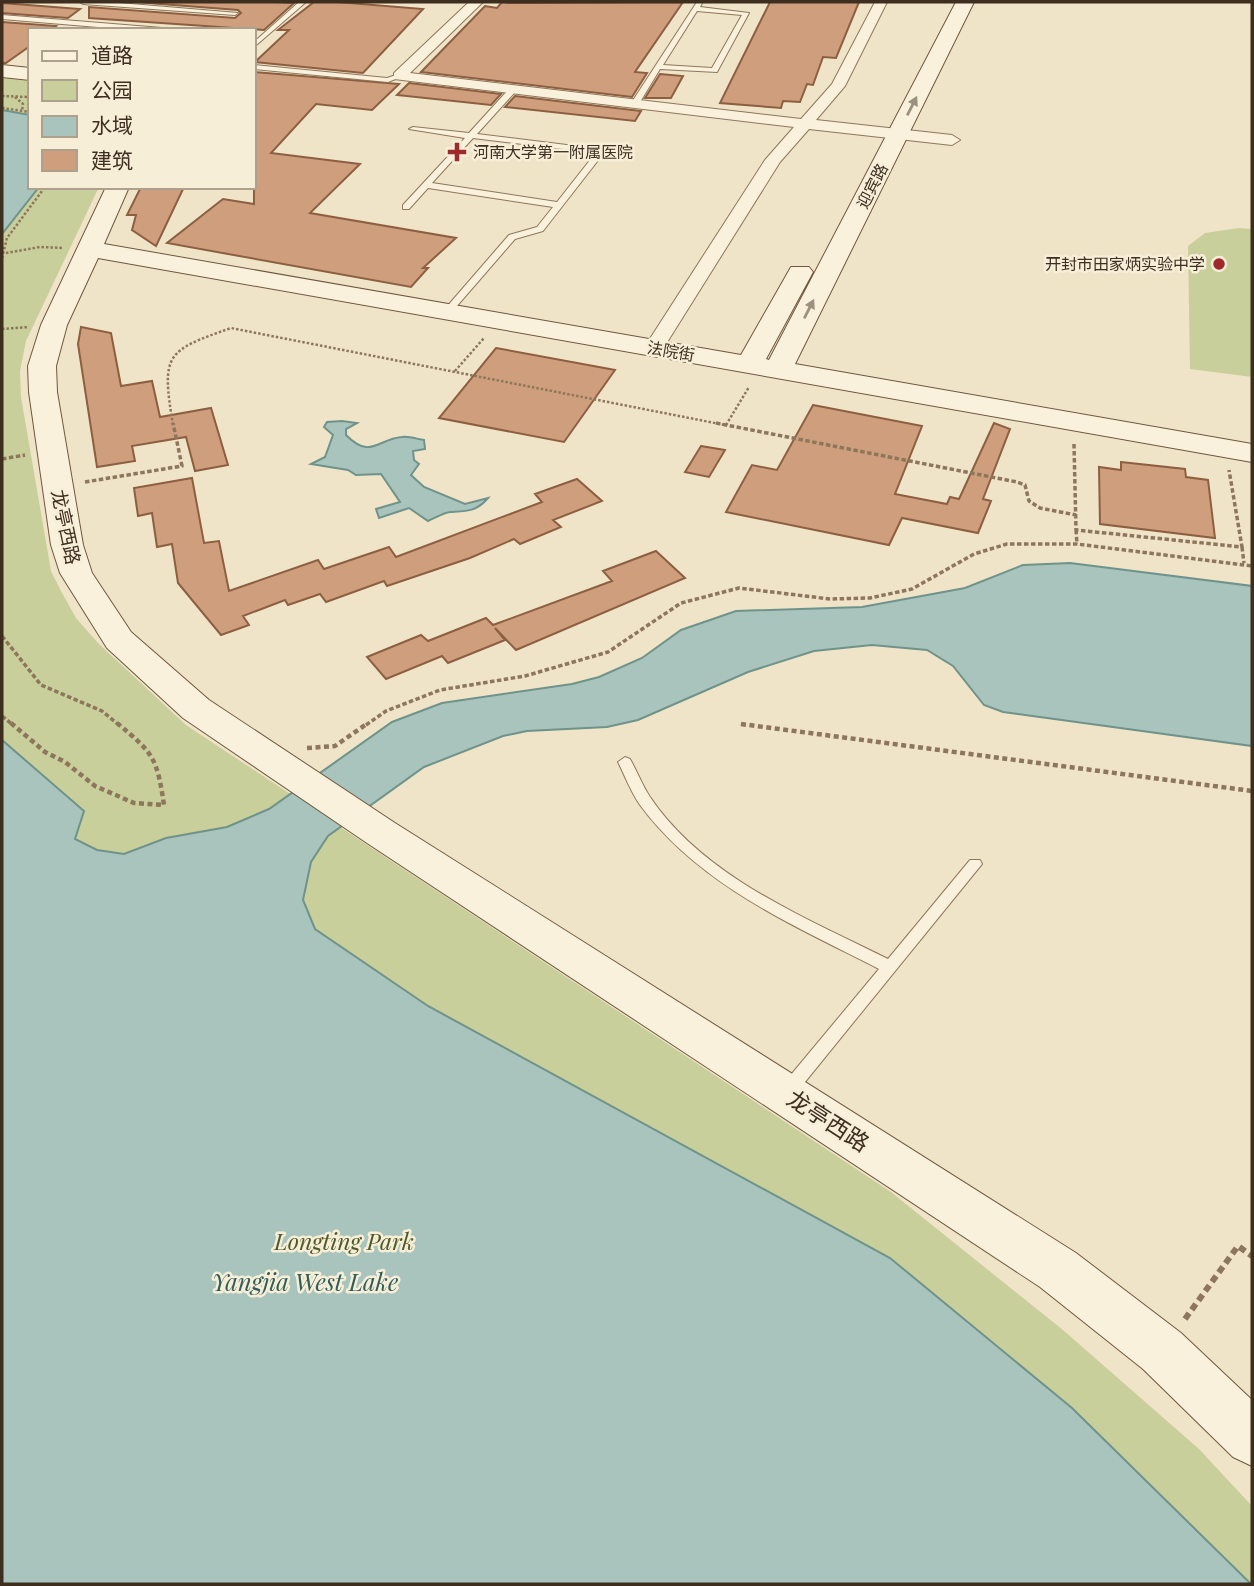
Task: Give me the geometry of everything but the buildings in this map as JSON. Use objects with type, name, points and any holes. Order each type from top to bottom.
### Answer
[{"type":"street","points":[[399,76],[477,2]]},
{"type":"street","points":[[654,348],[773,160],[838,86],[881,2]]},
{"type":"street","name":"迎宾路","points":[[836,206],[887,134],[944,2]]},
{"type":"street","name":"迎宾路","points":[[763,367],[887,134],[965,2]]},
{"type":"street","points":[[2,71],[28,74]]},
{"type":"street","points":[[399,76],[952,140]]},
{"type":"street","name":"龙亭西路","points":[[117,189],[54,325],[42,366],[57,487],[76,573],[119,640],[196,709],[382,833],[1058,1270],[1162,1351],[1252,1438]]},
{"type":"street","name":"法院街","points":[[90,249],[1252,453]]},
{"type":"street","points":[[763,367],[809,255]]},
{"type":"lane","points":[[83,2],[235,13]]},
{"type":"lane","points":[[258,37],[303,2]]},
{"type":"lane","points":[[634,105],[697,5],[746,13],[714,69],[658,67]]},
{"type":"lane","points":[[2,17],[137,28]]},
{"type":"lane","points":[[256,67],[388,80],[399,76]]},
{"type":"lane","points":[[406,207],[512,91]]},
{"type":"lane","points":[[413,129],[599,153],[538,230],[512,237],[447,312]]},
{"type":"lane","points":[[426,185],[559,205]]},
{"type":"lane","points":[[625,762],[634,787],[651,813],[705,863],[791,917],[890,967]]},
{"type":"lane","points":[[785,1094],[975,864]]},
{"type":"path","points":[[2,96],[28,97]]},
{"type":"path","points":[[14,96],[23,104],[22,111]]},
{"type":"path","points":[[2,108],[28,112]]},
{"type":"path","points":[[2,258],[6,253],[7,238],[43,189]]},
{"type":"path","points":[[6,253],[40,247],[90,249]]},
{"type":"path","points":[[455,372],[499,321]]},
{"type":"path","points":[[57,487],[182,466],[169,401],[175,353],[183,346],[231,328],[1017,482],[1025,485],[1029,501],[1040,508],[1076,515]]},
{"type":"path","points":[[726,425],[763,367]]},
{"type":"path","points":[[1074,422],[1077,544]]},
{"type":"path","points":[[1226,449],[1244,564]]},
{"type":"path","points":[[1076,530],[1242,547]]},
{"type":"path","points":[[280,765],[305,749],[335,746],[386,711],[440,690],[525,676],[608,652],[681,603],[739,588],[830,598],[870,598],[912,589],[974,554],[1007,544],[1077,544],[1252,566]]},
{"type":"path","points":[[2,636],[41,685],[102,711],[149,750],[160,778],[164,806],[134,803],[95,786],[65,762],[45,752],[2,716]]},
{"type":"path","points":[[741,724],[1252,791]]},
{"type":"path","points":[[1162,1351],[1238,1246],[1252,1256]]},
{"type":"green space","name":"Yangjia West Lake","points":[[2,78],[28,81],[28,189],[98,189],[26,341],[20,371],[21,397],[51,571],[76,618],[98,643],[186,725],[891,1192],[1063,1330],[1199,1449],[1252,1506],[1252,1584],[2,1584]]},
{"type":"green space","name":"开封市田家炳实验中学","points":[[1252,229],[1252,377],[1190,369],[1188,246],[1205,233]]},
{"type":"water","points":[[2,110],[28,115],[28,189],[37,189],[2,234]]},
{"type":"water","points":[[327,422],[357,423],[346,429],[346,435],[362,446],[374,446],[402,437],[424,440],[425,449],[413,451],[414,460],[419,464],[411,475],[424,487],[465,504],[488,498],[475,508],[447,513],[428,521],[409,508],[379,518],[376,509],[400,502],[381,474],[356,475],[348,470],[311,464],[325,457],[333,435],[324,427]]},
{"type":"water","name":"Yangjia West Lake","points":[[1070,563],[1252,586],[1252,746],[1003,712],[984,705],[953,666],[927,650],[872,645],[814,651],[748,672],[638,720],[607,727],[527,731],[503,736],[424,767],[328,836],[311,862],[303,900],[315,929],[428,1006],[890,1258],[1072,1408],[1251,1584],[2,1584],[2,740],[84,811],[75,839],[97,850],[124,854],[166,838],[227,827],[269,809],[392,722],[442,703],[572,684],[599,677],[642,658],[681,630],[736,611],[862,607],[965,588],[1023,565]]},
{"type":"place","name":"河南大学第一附属医院","points":[[457,152]]},
{"type":"place","name":"开封市田家炳实验中学","points":[[1219,264]]},
{"type":"park label","name":"Longting Park","points":[[344,1242]]}]
